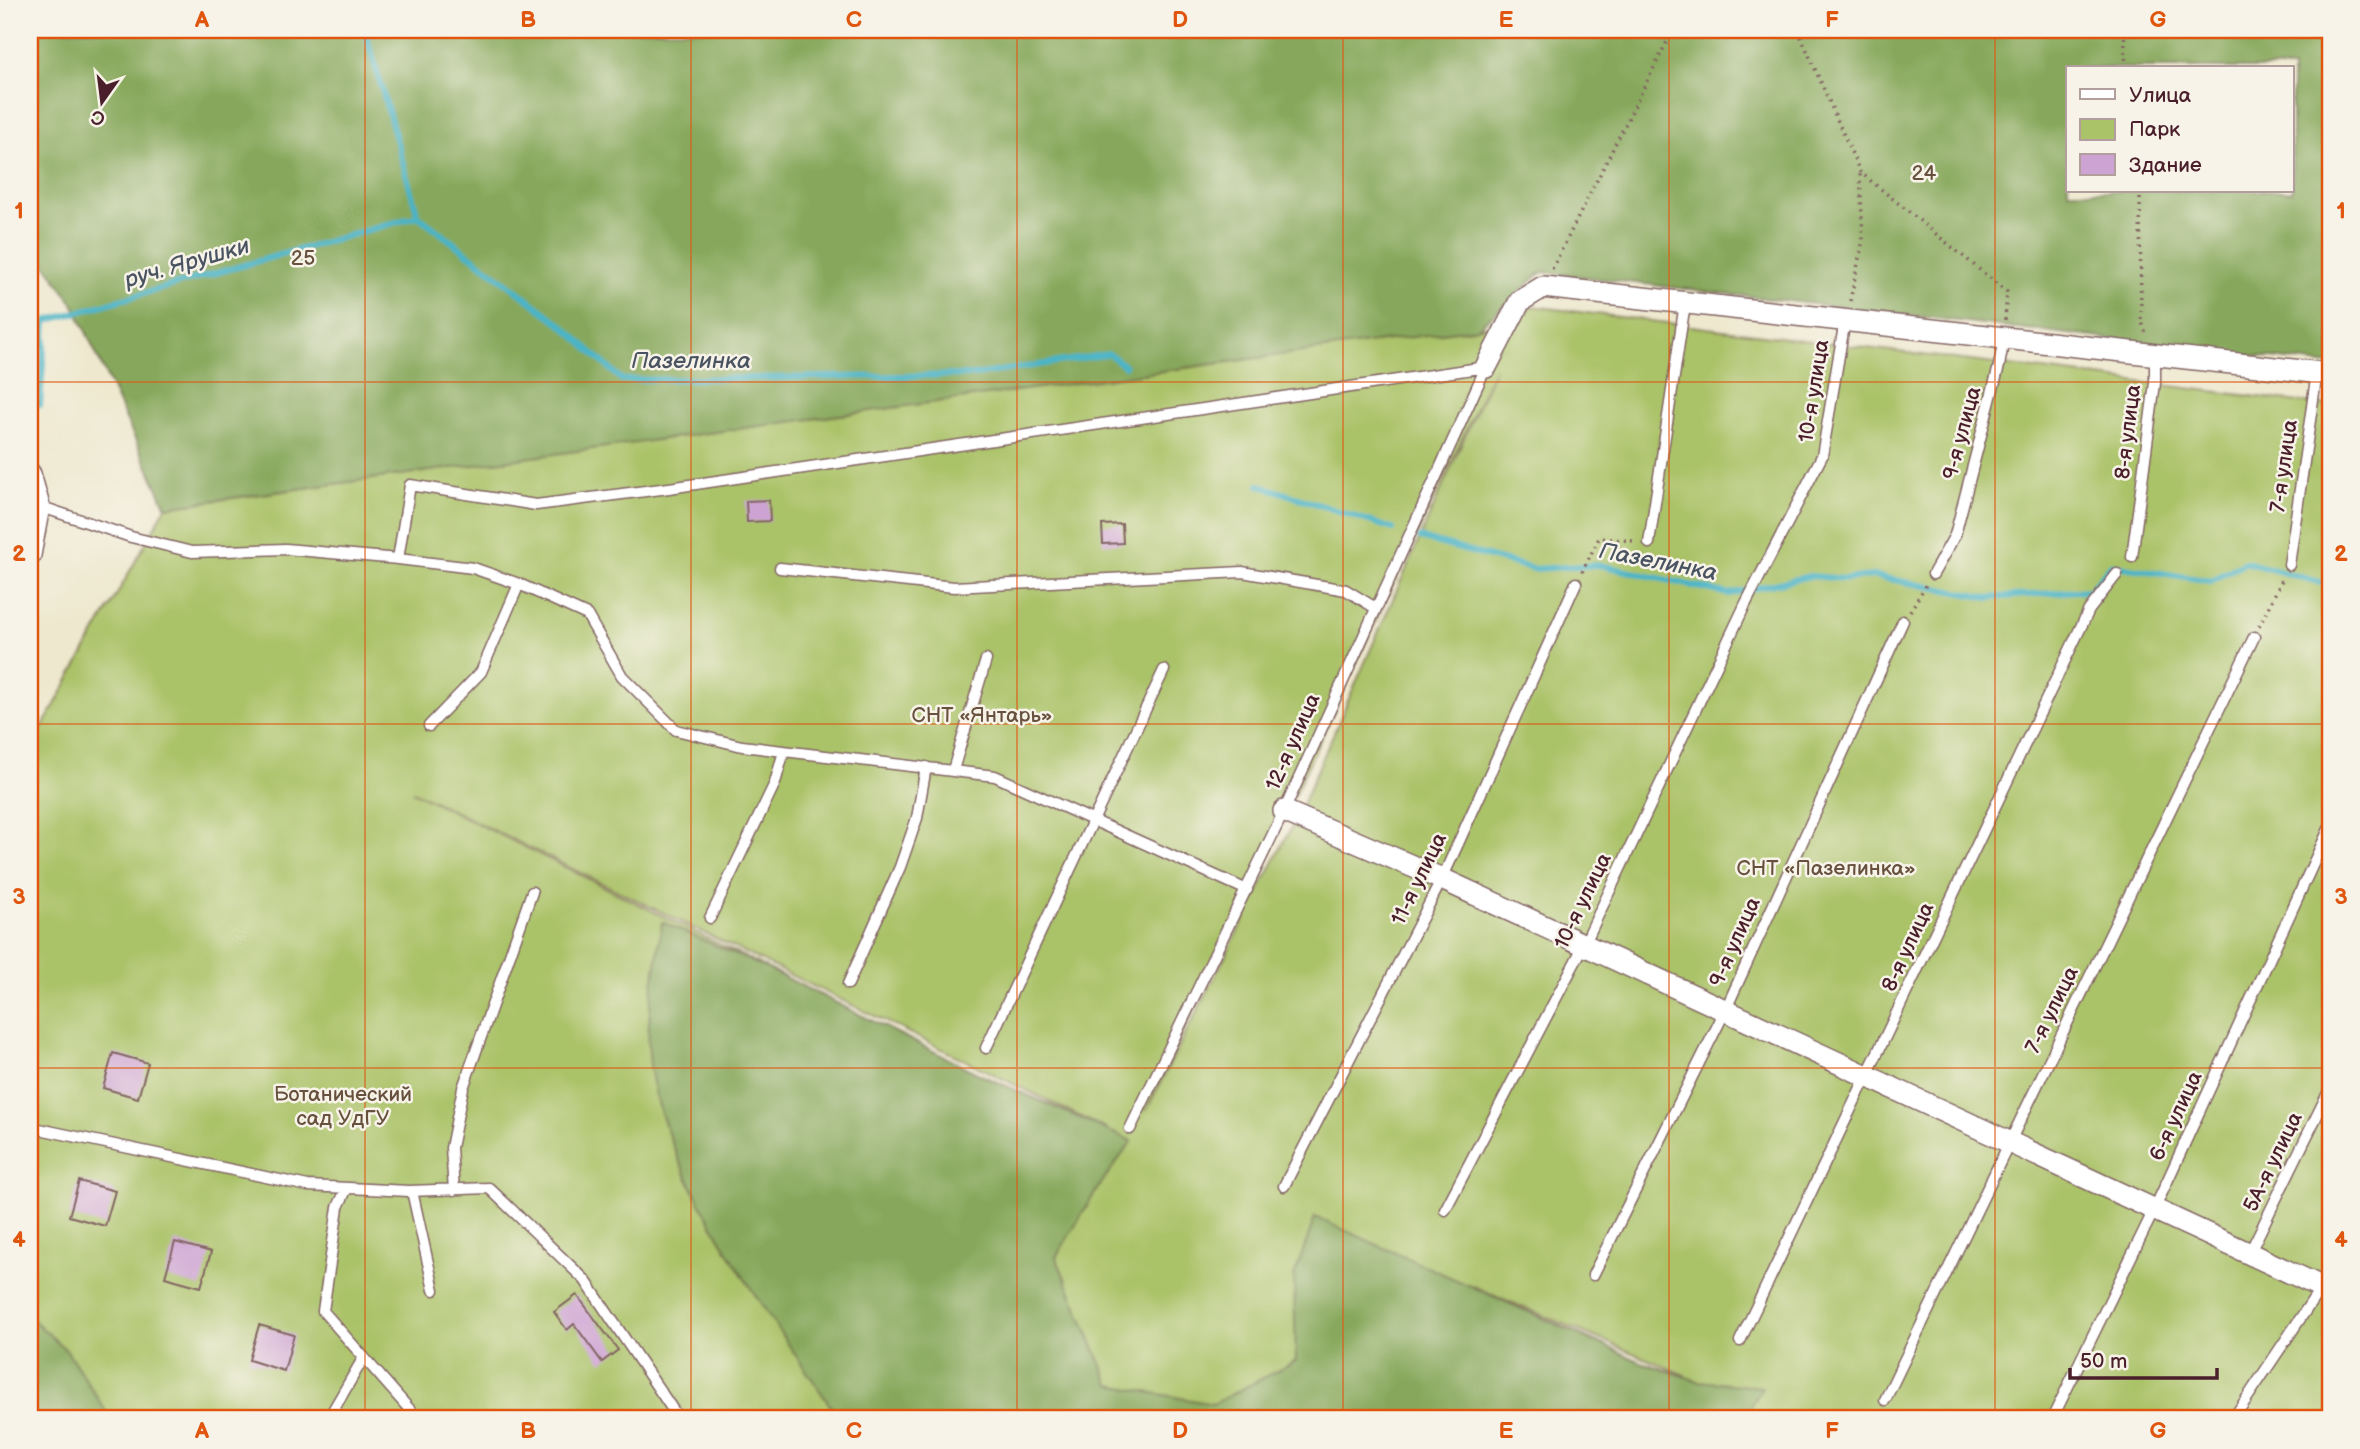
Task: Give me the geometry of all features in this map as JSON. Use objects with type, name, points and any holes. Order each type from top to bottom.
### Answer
[{"type":"street","points":[[1486,367],[1520,301],[1543,287],[2324,373]]},
{"type":"street","points":[[30,474],[39,506],[30,555]]},
{"type":"street","points":[[1284,811],[1442,879],[2154,1210],[2328,1284]]},
{"type":"lane","points":[[1649,543],[1685,303]]},
{"type":"lane","name":"10-я улица","points":[[1445,1210],[1584,945],[1746,603],[1822,456],[1845,320]]},
{"type":"lane","name":"9-я улица","points":[[1933,574],[1955,535],[2004,338]]},
{"type":"lane","name":"8-я улица","points":[[2132,556],[2155,383],[2155,354]]},
{"type":"lane","points":[[398,559],[411,485],[536,505],[669,488],[1486,367]]},
{"type":"lane","name":"12-я улица","points":[[1130,1129],[1284,811],[1374,607],[1486,367]]},
{"type":"lane","name":"7-я улица","points":[[2289,565],[2324,373]]},
{"type":"lane","points":[[39,506],[131,537],[192,552],[286,549],[473,568],[519,584],[587,615],[622,676],[676,730],[742,746],[995,776],[1247,890]]},
{"type":"lane","points":[[780,568],[954,587],[1242,572],[1346,590],[1374,607]]},
{"type":"lane","name":"8-я улица","points":[[1740,1341],[2089,610],[2117,574]]},
{"type":"lane","name":"11-я улица","points":[[1284,1186],[1442,879],[1576,583]]},
{"type":"lane","points":[[429,726],[481,672],[519,584]]},
{"type":"lane","name":"9-я улица","points":[[1593,1275],[1725,1011],[1903,621]]},
{"type":"lane","name":"7-я улица","points":[[1885,1400],[2254,637]]},
{"type":"lane","points":[[953,770],[986,660]]},
{"type":"lane","points":[[986,1048],[1095,823],[1164,670]]},
{"type":"lane","points":[[710,918],[775,783],[785,751]]},
{"type":"lane","points":[[848,984],[900,867],[917,818],[926,766]]},
{"type":"lane","name":"6-я улица","points":[[2052,1419],[2154,1210],[2330,827]]},
{"type":"lane","points":[[454,1190],[451,1148],[463,1088],[533,892]]},
{"type":"lane","name":"5А-я улица","points":[[2250,1252],[2330,1088]]},
{"type":"lane","points":[[30,1127],[307,1186],[412,1191],[489,1188],[585,1280],[679,1419]]},
{"type":"lane","points":[[346,1188],[338,1208],[323,1311],[418,1419]]},
{"type":"lane","points":[[412,1191],[434,1290]]},
{"type":"lane","points":[[2233,1419],[2328,1284]]},
{"type":"lane","points":[[328,1419],[364,1357]]},
{"type":"path","points":[[1543,287],[1673,30]]},
{"type":"path","points":[[1798,30],[1860,172],[1863,240],[1845,320]]},
{"type":"path","points":[[2124,30],[2126,66]]},
{"type":"path","points":[[1860,172],[2007,292],[2004,338]]},
{"type":"path","points":[[2140,192],[2141,320],[2155,354]]},
{"type":"path","points":[[1589,559],[1600,538],[1649,543]]},
{"type":"path","points":[[2254,637],[2289,565]]},
{"type":"green space","name":"25","points":[[30,30],[2330,30],[2330,365],[1542,272],[1478,328],[166,507],[74,305],[30,242]]},
{"type":"green space","points":[[1532,306],[2330,406],[2330,1419],[30,1419],[30,749],[166,507],[1517,322]],"holes":[[[1495,368],[1297,816],[1146,1111],[1146,1110]],[[412,791],[1108,1130],[979,1074]],[[1473,1286],[1685,1376],[1641,1362]]]},
{"type":"green space","points":[[662,922],[764,967],[979,1074],[1132,1141],[1098,1188],[1056,1257],[1110,1385],[1213,1404],[1296,1361],[1294,1277],[1315,1217],[1641,1362],[1698,1381],[1762,1387],[1744,1419],[839,1419],[726,1249],[677,1155],[660,1109],[650,1065],[649,1030]]},
{"type":"green space","points":[[30,1317],[67,1351],[111,1419],[30,1419]]},
{"type":"building","points":[[769,500],[770,521],[747,522],[746,501]]},
{"type":"building","points":[[1122,524],[1123,543],[1103,544],[1102,525]]},
{"type":"building","points":[[113,1053],[148,1063],[138,1098],[103,1088]]},
{"type":"building","points":[[79,1181],[115,1191],[105,1226],[69,1216]]},
{"type":"building","points":[[175,1242],[211,1252],[201,1287],[165,1277]]},
{"type":"building","points":[[577,1295],[618,1350],[602,1362],[574,1324],[567,1330],[554,1312]]},
{"type":"building","points":[[259,1325],[294,1335],[284,1371],[249,1360]]},
{"type":"waterway","name":"Пазелинка","points":[[365,30],[418,216],[562,325],[622,380],[975,375],[1109,354],[1125,366]]},
{"type":"waterway","name":"руч. Ярушки","points":[[40,405],[46,321],[418,216]]},
{"type":"waterway","name":"Пазелинка","points":[[1259,485],[1393,529]]},
{"type":"waterway","name":"Пазелинка","points":[[1420,538],[1534,569],[1600,565],[1729,594],[1810,576],[1847,579],[1873,576],[1989,598],[2090,590],[2111,565],[2211,581],[2245,562],[2330,585]]},
{"type":"park label","name":"24","points":[[1924,173]]},
{"type":"park label","name":"СНТ «Янтарь»","points":[[982,715]]},
{"type":"park label","name":"СНТ «Пазелинка»","points":[[1826,868]]},
{"type":"park label","name":"Ботанический сад УдГУ","points":[[343,1106]]}]
